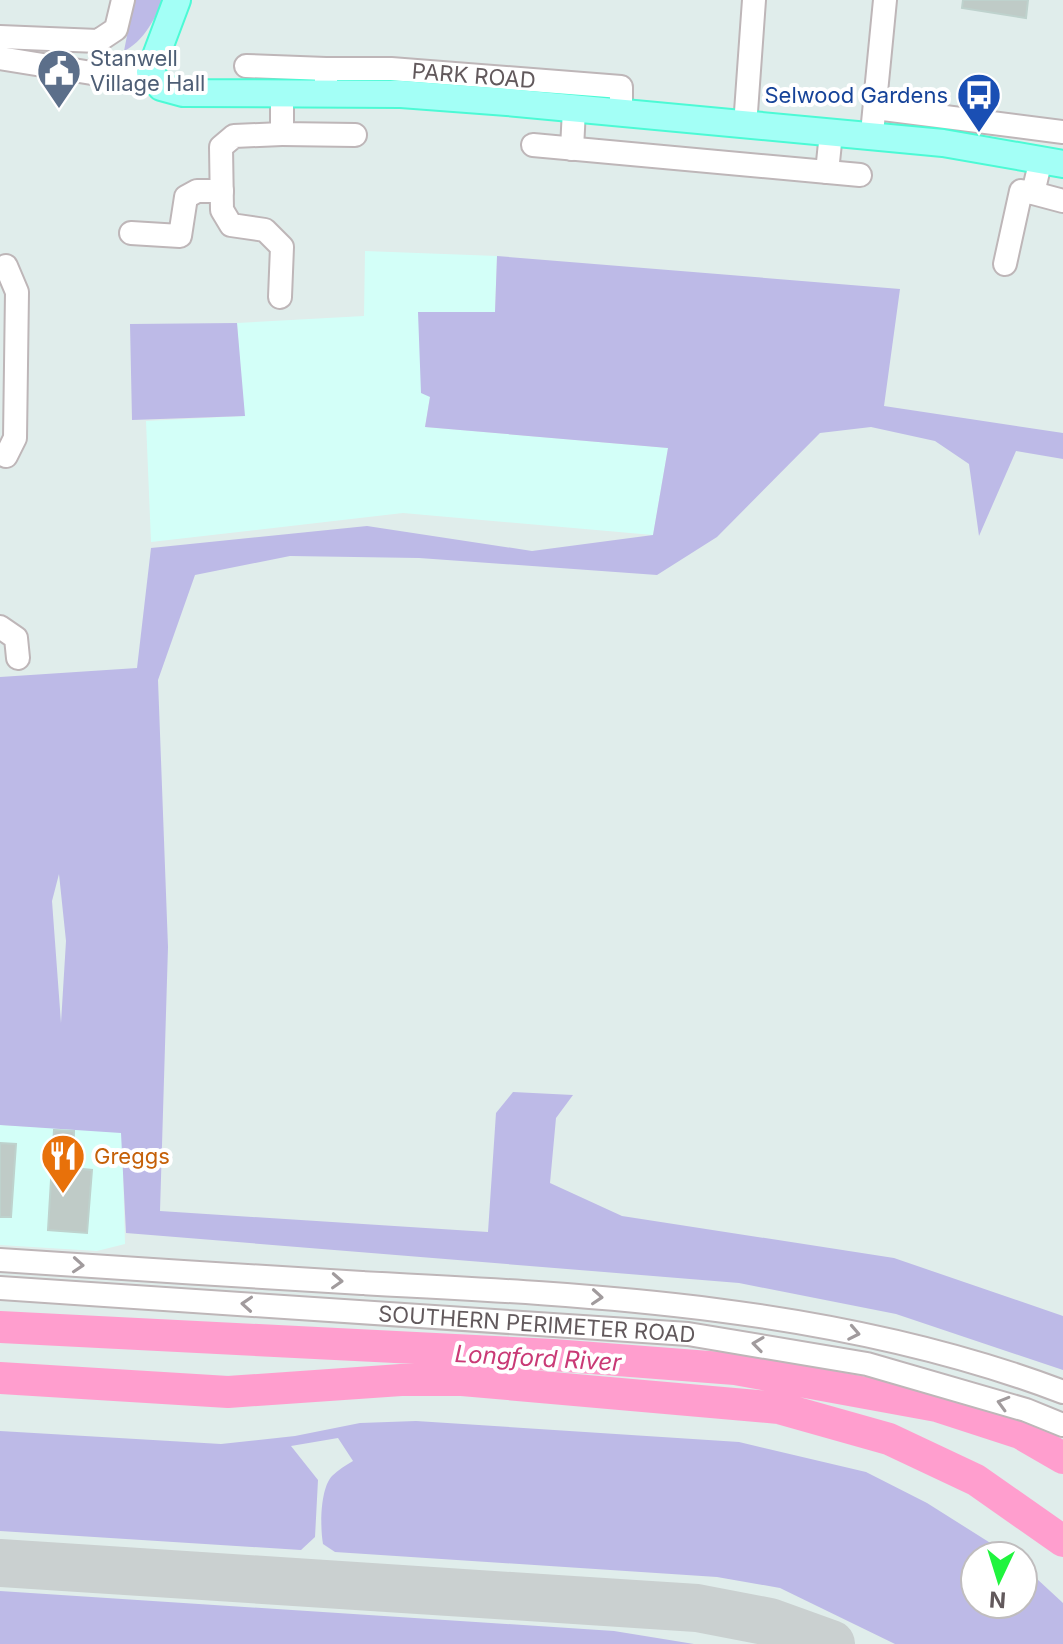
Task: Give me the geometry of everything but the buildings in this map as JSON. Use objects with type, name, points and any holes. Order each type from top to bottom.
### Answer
[{"type":"main road","points":[[150,72],[177,0]]},
{"type":"main road","name":"PARK ROAD","points":[[150,72],[161,87],[183,93],[282,96],[326,82],[401,94],[943,143],[1052,162]]},
{"type":"street","points":[[0,37],[98,41],[116,29],[123,0]]},
{"type":"street","points":[[745,126],[754,0]]},
{"type":"street","points":[[872,137],[885,0]]},
{"type":"street","points":[[0,58],[104,75],[150,72]]},
{"type":"street","points":[[246,66],[326,82]]},
{"type":"street","name":"PARK ROAD","points":[[326,82],[391,69],[621,87],[621,114]]},
{"type":"street","points":[[282,96],[282,134]]},
{"type":"street","points":[[875,108],[1063,132]]},
{"type":"street","points":[[572,149],[574,109]]},
{"type":"street","points":[[827,172],[831,133]]},
{"type":"street","points":[[280,297],[282,247],[265,230],[231,225],[222,210],[221,147],[234,136],[355,135]]},
{"type":"street","points":[[533,145],[860,175]]},
{"type":"street","points":[[1033,193],[1052,162]]},
{"type":"street","points":[[131,233],[180,236],[186,197],[197,191],[222,191]]},
{"type":"street","points":[[1005,264],[1021,191],[1063,201]]},
{"type":"street","points":[[6,266],[17,292],[7,392],[15,438],[6,456]]},
{"type":"street","points":[[0,627],[16,638],[18,658]]},
{"type":"street","name":"SOUTHERN PERIMETER ROAD","points":[[0,1260],[491,1290],[724,1311],[866,1335],[1023,1377],[1063,1392]]},
{"type":"street","name":"SOUTHERN PERIMETER ROAD","points":[[0,1288],[688,1334],[867,1364],[1026,1410],[1063,1425]]},
{"type":"shaded area","points":[[134,0],[163,0],[143,36],[124,51]]},
{"type":"shaded area","points":[[365,251],[497,256],[495,312],[430,396],[425,427],[668,448],[653,535],[403,513],[151,542],[146,421],[244,416],[237,323],[364,316]]},
{"type":"shaded area","points":[[497,256],[900,289],[884,406],[1063,433],[1063,459],[1016,451],[979,536],[969,464],[935,441],[871,427],[820,433],[717,537],[657,575],[419,558],[290,556],[195,575],[158,680],[168,947],[160,1211],[488,1232],[496,1113],[513,1092],[573,1095],[556,1118],[550,1183],[622,1216],[894,1258],[1063,1316],[1063,1370],[896,1314],[739,1283],[126,1233],[121,1133],[0,1125],[0,677],[137,668],[151,548],[367,526],[532,551],[653,535],[668,448],[425,427],[430,397],[421,393],[418,312],[495,312]],"holes":[[[59,874],[66,941],[61,1023],[52,901]]]},
{"type":"shaded area","points":[[237,323],[245,416],[132,420],[130,324]]},
{"type":"shaded area","points":[[0,1125],[122,1132],[125,1244],[97,1251],[0,1245]]},
{"type":"shaded area","points":[[416,1421],[739,1442],[866,1472],[927,1503],[986,1540],[959,1540],[959,1620],[1039,1620],[1039,1581],[1063,1603],[1063,1644],[895,1644],[780,1588],[717,1577],[335,1552],[323,1544],[323,1499],[332,1476],[353,1461],[338,1438],[291,1446],[318,1480],[315,1537],[301,1550],[0,1531],[0,1431],[221,1444],[295,1436],[360,1423]]},
{"type":"shaded area","points":[[0,1591],[614,1631],[694,1644],[0,1644]]},
{"type":"waterway","name":"Longford River","points":[[0,1327],[553,1355],[735,1369],[937,1406],[1020,1433],[1063,1458]]},
{"type":"waterway","points":[[0,1378],[228,1392],[401,1380],[462,1380],[779,1408],[889,1439],[976,1480],[1063,1541]]},
{"type":"taxiway","points":[[0,1563],[697,1608],[770,1622],[831,1644]]},
{"type":"place","name":"Stanwell Village Hall","points":[[59,110]]},
{"type":"place","name":"Selwood Gardens","points":[[979,134]]},
{"type":"place","name":"Greggs","points":[[63,1195]]}]
